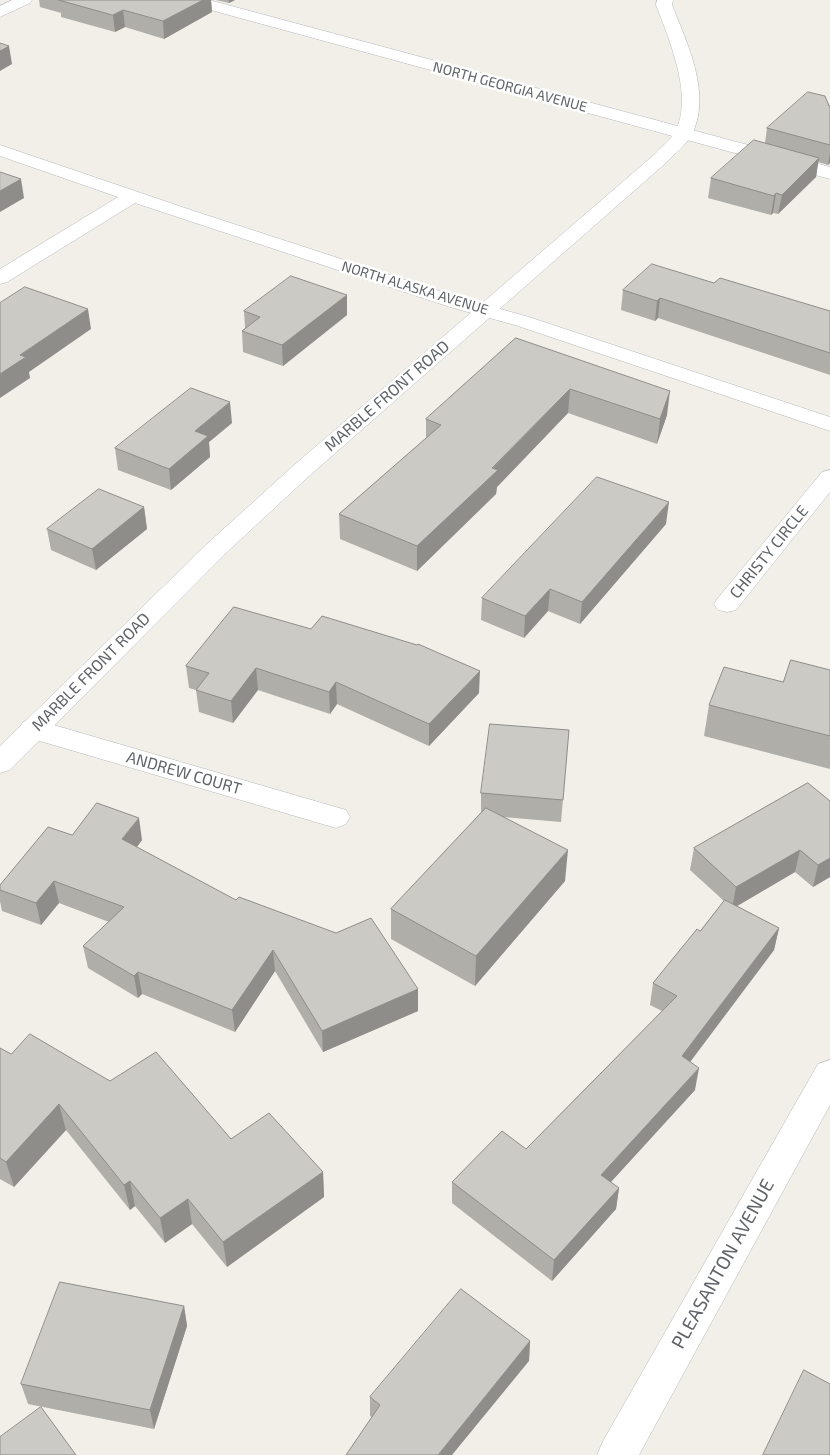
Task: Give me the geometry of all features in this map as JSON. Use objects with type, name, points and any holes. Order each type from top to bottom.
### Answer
[{"type":"street","points":[[0,12],[24,0]]},
{"type":"street","name":"NORTH GEORGIA AVENUE","points":[[191,0],[830,173]]},
{"type":"street","name":"MARBLE FRONT ROAD","points":[[0,762],[218,548],[300,472],[661,158],[682,134],[689,112],[691,90],[679,43],[664,0]]},
{"type":"street","name":"NORTH ALASKA AVENUE","points":[[0,150],[456,303],[522,321],[830,424]]},
{"type":"street","points":[[0,278],[134,196]]},
{"type":"street","name":"CHRISTY CIRCLE","points":[[727,604],[830,477]]},
{"type":"street","name":"ANDREW COURT","points":[[33,730],[336,817]]},
{"type":"street","name":"PLEASANTON AVENUE","points":[[616,1455],[830,1074]]},
{"type":"building","points":[[59,0],[203,0],[163,21],[123,10],[113,15]]},
{"type":"building","points":[[0,43],[9,46],[0,51]]},
{"type":"building","points":[[808,92],[825,96],[830,105],[830,145],[767,128]]},
{"type":"building","points":[[754,140],[819,158],[782,195],[776,193],[774,196],[711,178]]},
{"type":"building","points":[[0,172],[21,179],[0,191]]},
{"type":"building","points":[[652,264],[714,283],[720,278],[830,311],[830,353],[660,298],[657,301],[623,290]]},
{"type":"building","points":[[291,276],[347,295],[282,345],[242,331],[260,317],[244,311]]},
{"type":"building","points":[[25,287],[88,309],[20,355],[26,357],[0,374],[0,303]]},
{"type":"building","points":[[516,338],[670,391],[660,419],[570,389],[492,468],[498,470],[417,546],[339,514],[441,425],[426,419]]},
{"type":"building","points":[[191,388],[230,402],[195,431],[208,436],[169,469],[115,448]]},
{"type":"building","points":[[597,477],[669,502],[582,602],[550,589],[525,616],[482,598]]},
{"type":"building","points":[[99,489],[144,507],[92,549],[47,529]]},
{"type":"building","points":[[234,607],[311,629],[322,616],[418,644],[480,671],[429,724],[336,682],[329,692],[256,668],[231,701],[196,690],[209,673],[186,666]]},
{"type":"building","points":[[791,660],[830,670],[830,736],[709,705],[724,667],[783,682]]},
{"type":"building","points":[[490,724],[569,730],[563,800],[481,793]]},
{"type":"building","points":[[808,783],[830,801],[830,858],[818,865],[800,850],[736,887],[694,848]]},
{"type":"building","points":[[97,803],[139,818],[122,839],[236,900],[239,897],[336,933],[371,918],[418,989],[322,1031],[273,950],[232,1010],[138,972],[134,976],[83,946],[124,907],[54,881],[36,903],[0,890],[0,885],[48,827],[72,835]]},
{"type":"building","points":[[486,808],[568,850],[476,956],[391,909]]},
{"type":"building","points":[[725,900],[779,928],[682,1056],[699,1068],[601,1175],[619,1188],[554,1260],[452,1182],[502,1131],[526,1149],[677,996],[653,983],[697,929],[700,931]]},
{"type":"building","points":[[30,1034],[110,1081],[156,1052],[231,1139],[269,1113],[323,1172],[223,1242],[188,1199],[160,1218],[130,1181],[124,1185],[59,1104],[6,1162],[0,1158],[0,1048],[11,1054]]},
{"type":"building","points":[[60,1282],[184,1306],[150,1410],[21,1384]]},
{"type":"building","points":[[461,1289],[530,1341],[438,1455],[346,1455],[380,1405],[370,1397]]},
{"type":"building","points":[[804,1370],[830,1384],[830,1455],[763,1455]]},
{"type":"building","points":[[41,1407],[76,1455],[0,1455],[0,1437]]}]
